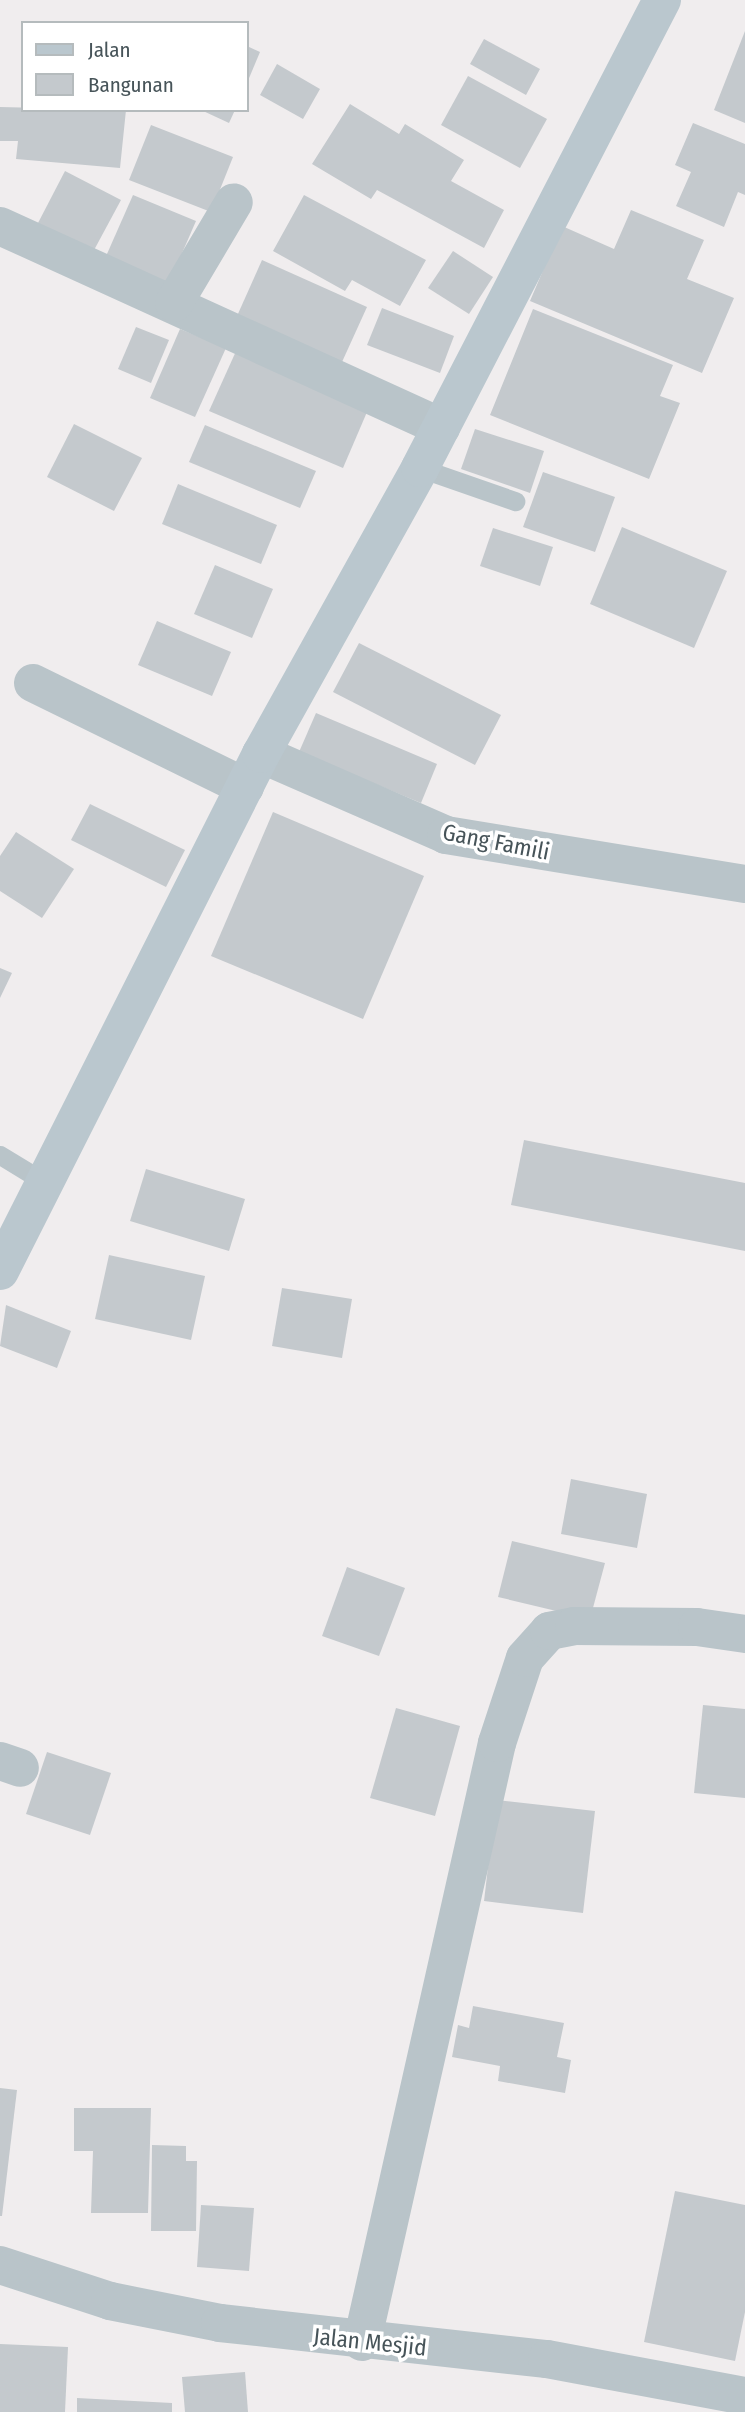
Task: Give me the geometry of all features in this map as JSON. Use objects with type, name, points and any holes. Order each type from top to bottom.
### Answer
[{"type":"street","points":[[0,1271],[253,771],[420,468],[662,0]]},
{"type":"street","points":[[174,303],[234,202]]},
{"type":"street","points":[[0,226],[174,303],[440,427]]},
{"type":"street","name":"Gang Famili","points":[[33,683],[253,771],[446,835],[745,884]]},
{"type":"street","points":[[362,2342],[497,1743],[525,1658],[549,1631],[574,1626],[684,1626],[745,1634]]},
{"type":"street","name":"Jalan Mesjid","points":[[0,2264],[110,2301],[362,2342],[547,2360],[745,2396]]},
{"type":"lane","points":[[420,468],[515,501]]},
{"type":"lane","points":[[0,1155],[46,1183]]},
{"type":"building","points":[[745,31],[745,123],[714,110]]},
{"type":"building","points":[[484,39],[540,69],[526,95],[470,64]]},
{"type":"building","points":[[248,46],[260,52],[248,81]]},
{"type":"building","points":[[277,64],[320,89],[303,119],[260,95]]},
{"type":"building","points":[[468,76],[547,119],[520,168],[441,125]]},
{"type":"building","points":[[350,104],[399,134],[405,124],[464,160],[451,181],[504,210],[484,248],[377,190],[371,199],[312,164]]},
{"type":"building","points":[[0,107],[21,108],[21,112],[126,112],[120,168],[16,159],[18,141],[0,141]]},
{"type":"building","points":[[205,112],[234,112],[229,123]]},
{"type":"building","points":[[693,123],[745,144],[745,195],[738,192],[724,227],[676,206],[691,172],[675,165]]},
{"type":"building","points":[[151,125],[233,157],[211,212],[129,180]]},
{"type":"building","points":[[65,171],[121,200],[93,252],[38,223]]},
{"type":"building","points":[[133,195],[196,221],[166,290],[103,263]]},
{"type":"building","points":[[304,195],[426,260],[400,306],[352,280],[345,291],[273,251]]},
{"type":"building","points":[[631,210],[704,240],[687,279],[734,298],[702,373],[530,301],[562,226],[614,249]]},
{"type":"building","points":[[453,251],[493,277],[469,314],[428,288]]},
{"type":"building","points":[[262,260],[367,307],[337,373],[233,325]]},
{"type":"building","points":[[382,308],[454,336],[440,373],[367,345]]},
{"type":"building","points":[[533,309],[673,365],[660,396],[680,403],[649,479],[490,415]]},
{"type":"building","points":[[136,327],[169,340],[151,383],[118,369]]},
{"type":"building","points":[[180,329],[226,348],[195,417],[150,398]]},
{"type":"building","points":[[237,349],[370,405],[343,468],[209,411]]},
{"type":"building","points":[[74,424],[142,458],[114,511],[47,477]]},
{"type":"building","points":[[205,425],[316,471],[300,508],[189,462]]},
{"type":"building","points":[[475,429],[544,451],[530,493],[461,469]]},
{"type":"building","points":[[543,472],[615,497],[595,552],[523,527]]},
{"type":"building","points":[[178,484],[277,525],[261,564],[162,524]]},
{"type":"building","points":[[622,527],[727,571],[694,648],[590,604]]},
{"type":"building","points":[[493,528],[553,547],[540,586],[480,566]]},
{"type":"building","points":[[215,565],[273,589],[252,638],[194,614]]},
{"type":"building","points":[[157,621],[231,652],[212,696],[138,665]]},
{"type":"building","points":[[359,643],[501,715],[475,765],[333,692]]},
{"type":"building","points":[[316,713],[437,764],[421,803],[299,752]]},
{"type":"building","points":[[90,804],[185,850],[166,887],[71,840]]},
{"type":"building","points":[[273,812],[424,876],[363,1019],[211,956]]},
{"type":"building","points":[[16,832],[74,869],[42,918],[0,891],[0,856]]},
{"type":"building","points":[[0,968],[12,973],[0,998]]},
{"type":"building","points":[[524,1140],[745,1183],[745,1251],[511,1205]]},
{"type":"building","points":[[146,1169],[245,1199],[229,1251],[130,1221]]},
{"type":"building","points":[[109,1255],[205,1276],[191,1340],[95,1319]]},
{"type":"building","points":[[282,1288],[352,1299],[342,1358],[272,1346]]},
{"type":"building","points":[[6,1305],[71,1331],[57,1368],[0,1346]]},
{"type":"building","points":[[571,1479],[647,1494],[637,1548],[561,1534]]},
{"type":"building","points":[[512,1541],[605,1563],[590,1619],[498,1597]]},
{"type":"building","points":[[347,1567],[405,1588],[379,1656],[322,1636]]},
{"type":"building","points":[[703,1705],[745,1709],[745,1798],[694,1793]]},
{"type":"building","points":[[396,1708],[460,1726],[435,1816],[370,1798]]},
{"type":"building","points":[[47,1752],[111,1773],[90,1835],[26,1814]]},
{"type":"building","points":[[496,1800],[595,1811],[583,1913],[484,1901]]},
{"type":"building","points":[[473,2006],[564,2023],[557,2057],[571,2060],[565,2093],[498,2081],[500,2066],[452,2057],[458,2025],[469,2028]]},
{"type":"building","points":[[0,2088],[17,2090],[2,2216],[0,2216]]},
{"type":"building","points":[[74,2108],[151,2108],[148,2213],[91,2213],[93,2151],[74,2151]]},
{"type":"building","points":[[152,2145],[186,2146],[186,2161],[197,2161],[196,2231],[151,2231]]},
{"type":"building","points":[[675,2191],[745,2205],[745,2312],[735,2361],[644,2342]]},
{"type":"building","points":[[201,2205],[254,2208],[249,2271],[197,2267]]},
{"type":"building","points":[[0,2344],[68,2347],[65,2412],[0,2412]]},
{"type":"building","points":[[245,2372],[248,2412],[185,2412],[182,2377]]},
{"type":"building","points":[[77,2398],[172,2403],[172,2412],[77,2412]]}]
